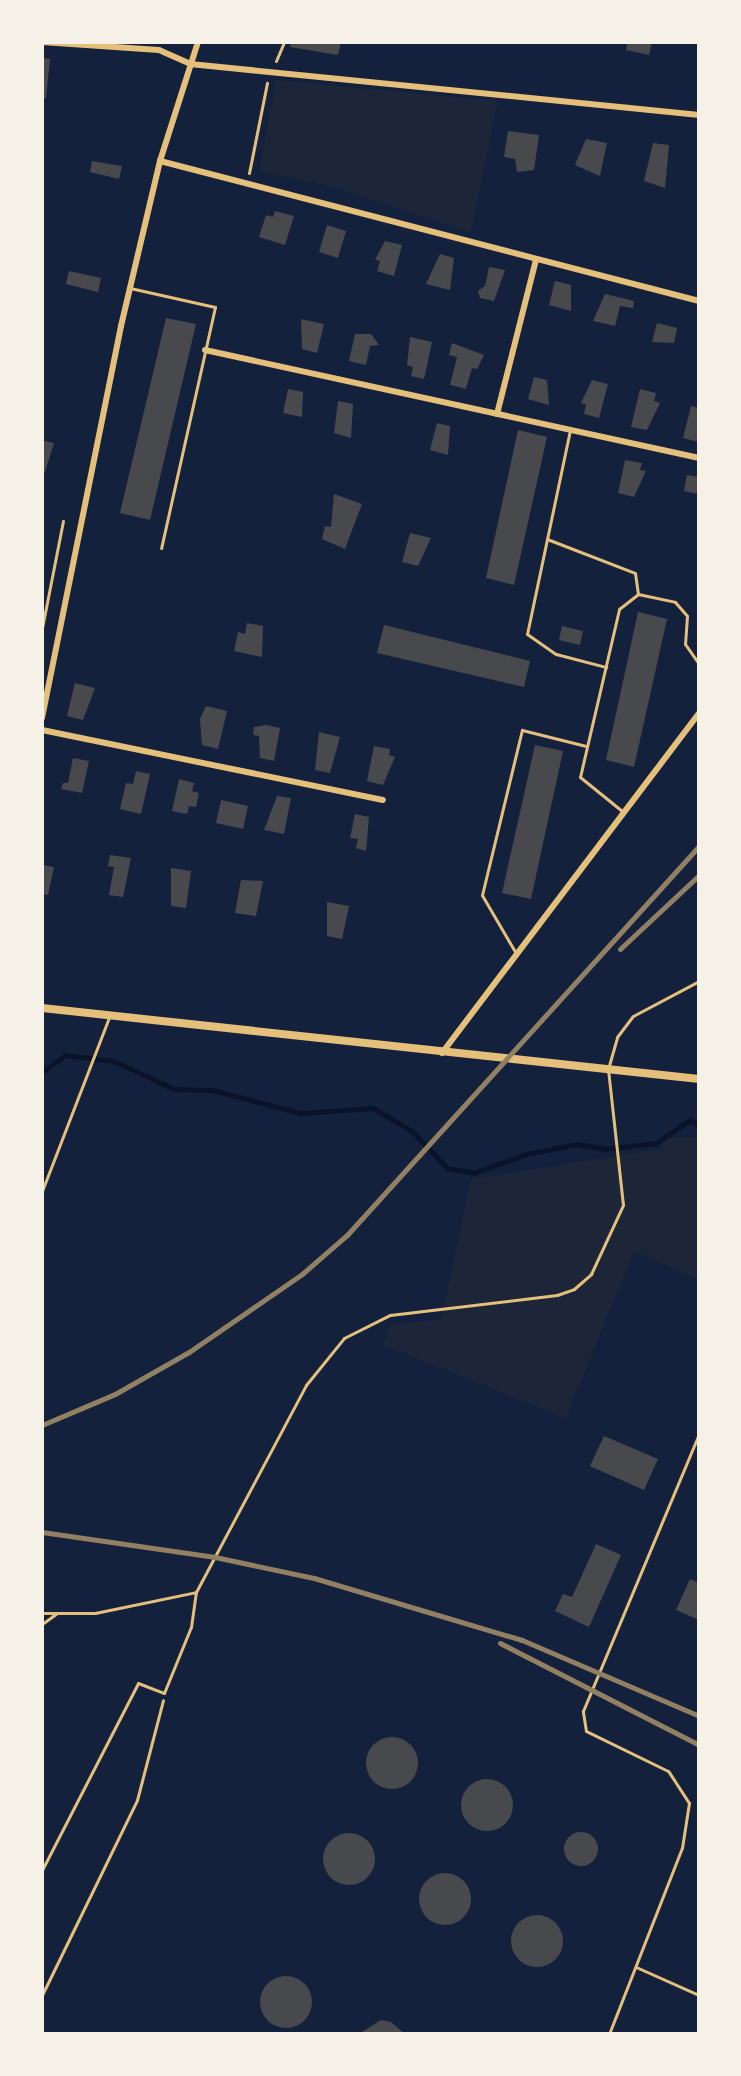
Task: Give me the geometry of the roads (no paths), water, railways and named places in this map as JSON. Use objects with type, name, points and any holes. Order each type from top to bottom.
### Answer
[{"type":"street","points":[[42,42],[159,50],[190,64],[699,115]]},
{"type":"street","points":[[42,718],[130,288],[160,161],[198,42]]},
{"type":"street","points":[[160,161],[699,301]]},
{"type":"street","points":[[497,414],[536,260]]},
{"type":"street","points":[[205,350],[699,458]]},
{"type":"street","points":[[442,1053],[699,713]]},
{"type":"street","points":[[42,730],[383,800]]},
{"type":"street","points":[[42,1008],[699,1079]]},
{"type":"lane","points":[[130,288],[215,307],[161,548]]},
{"type":"lane","points":[[570,430],[527,634],[556,654],[606,667]]},
{"type":"lane","points":[[547,539],[635,573],[638,594]]},
{"type":"lane","points":[[638,594],[675,602],[687,616],[685,644],[699,664]]},
{"type":"lane","points":[[625,813],[580,777],[619,609],[638,594]]},
{"type":"lane","points":[[517,955],[482,895],[522,730],[587,746]]},
{"type":"lane","points":[[42,1870],[138,1683],[164,1693],[191,1627],[196,1592],[306,1385],[344,1338],[390,1315],[557,1295],[574,1289],[591,1274],[623,1205],[608,1069],[626,1022],[699,981]]},
{"type":"lane","points":[[42,1191],[109,1017]]},
{"type":"lane","points":[[609,2034],[682,1848],[689,1803],[668,1771],[586,1731],[583,1711],[699,1434]]},
{"type":"lane","points":[[42,1613],[148,1606],[196,1592]]},
{"type":"lane","points":[[42,1624],[56,1614]]},
{"type":"lane","points":[[636,1967],[699,1995]]},
{"type":"waterway","points":[[42,1072],[65,1055],[114,1061],[174,1089],[212,1090],[300,1113],[373,1108],[412,1131],[447,1168],[474,1173],[526,1154],[577,1144],[606,1149],[656,1143],[690,1120],[699,1125]]},
{"type":"railway","points":[[42,1425],[115,1394],[189,1352],[302,1274],[347,1235],[699,846]]},
{"type":"railway","points":[[620,949],[699,875]]},
{"type":"railway","points":[[42,1532],[215,1557],[314,1578],[522,1640],[699,1716]]},
{"type":"railway","points":[[500,1643],[699,1745]]}]
